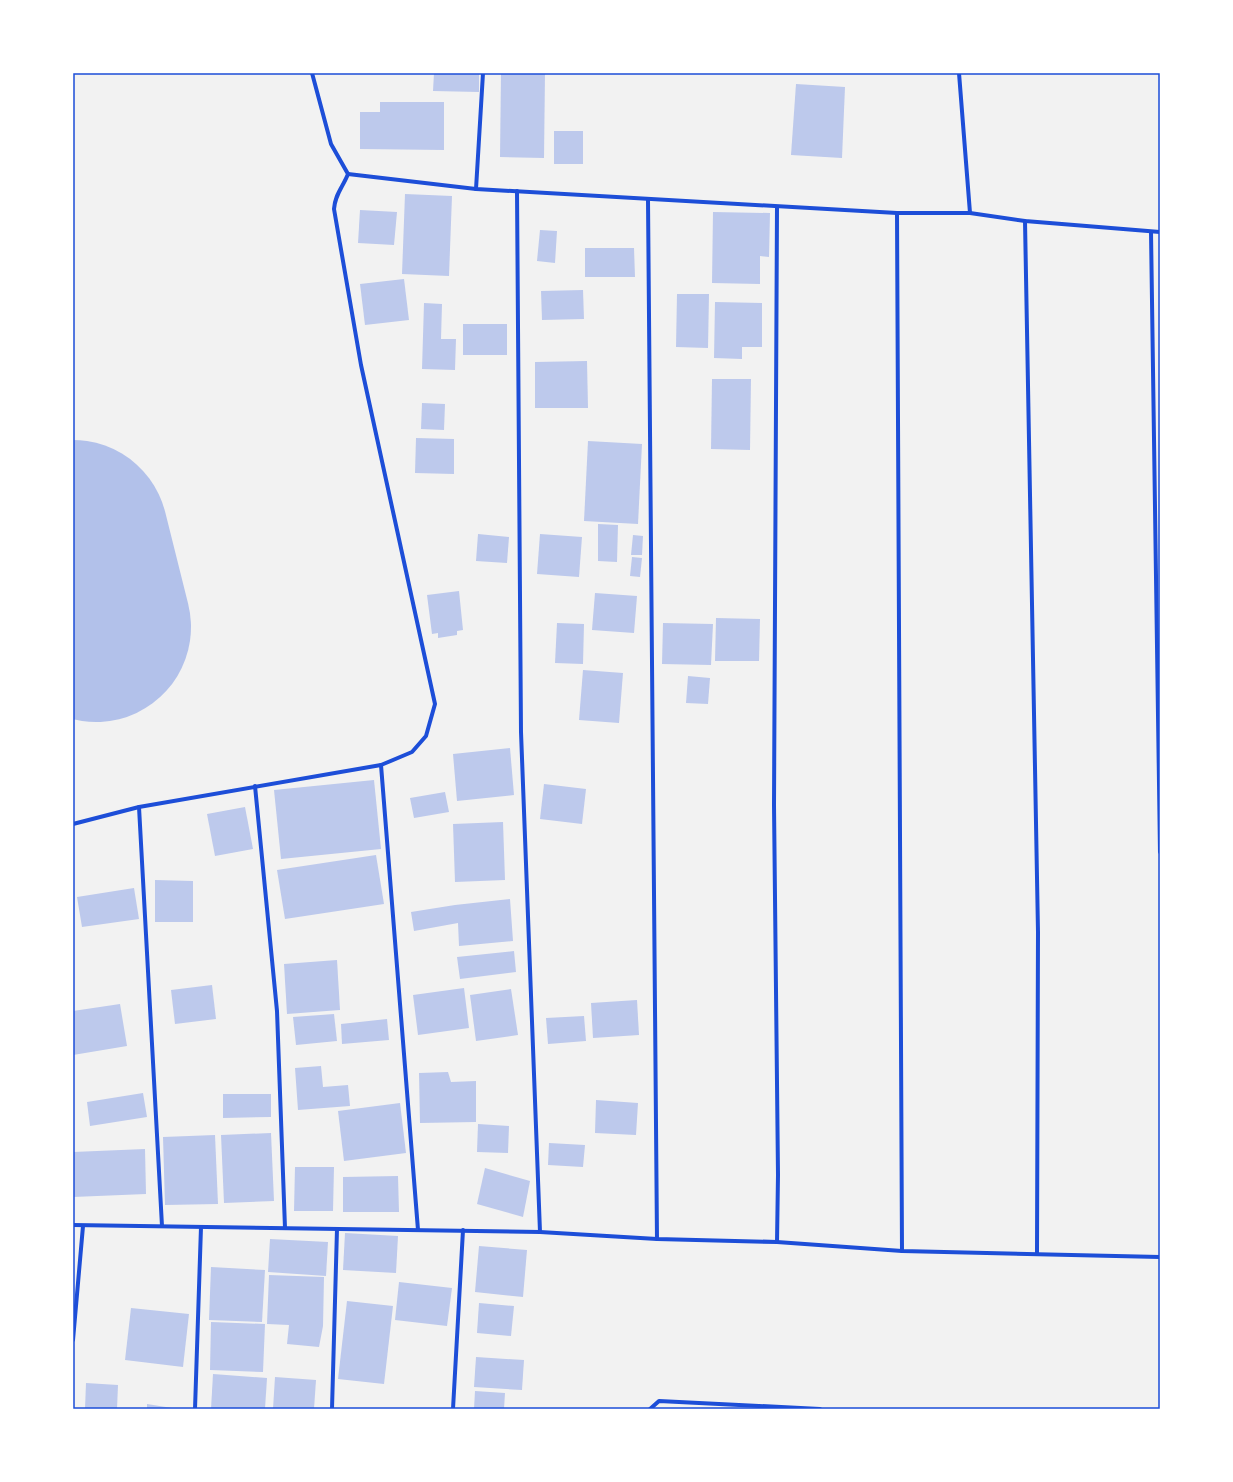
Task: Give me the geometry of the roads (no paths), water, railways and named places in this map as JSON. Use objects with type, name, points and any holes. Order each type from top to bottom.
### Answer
[{"type":"street","points":[[73,824],[139,807],[381,765],[412,752],[426,736],[435,704],[361,366],[334,209],[335,197],[344,185],[348,174],[331,144],[312,73]]},
{"type":"street","points":[[476,189],[483,73]]},
{"type":"street","points":[[959,73],[970,214]]},
{"type":"street","points":[[348,174],[476,189],[777,207],[897,213],[970,214],[1025,221],[1160,232]]},
{"type":"street","points":[[517,191],[521,732],[540,1232]]},
{"type":"street","points":[[648,200],[657,1239]]},
{"type":"street","points":[[777,207],[774,797],[778,1175],[777,1242]]},
{"type":"street","points":[[897,213],[902,1251]]},
{"type":"street","points":[[1025,221],[1038,932],[1037,1254]]},
{"type":"street","points":[[1151,232],[1160,852]]},
{"type":"street","points":[[381,765],[418,1230]]},
{"type":"street","points":[[255,786],[277,1010],[285,1228]]},
{"type":"street","points":[[139,807],[162,1226]]},
{"type":"street","points":[[73,1225],[540,1232],[657,1239],[777,1242],[902,1251],[1160,1257]]},
{"type":"street","points":[[73,1340],[84,1226]]},
{"type":"street","points":[[195,1409],[200,1227]]},
{"type":"street","points":[[332,1409],[337,1229]]},
{"type":"street","points":[[453,1409],[463,1230]]},
{"type":"street","points":[[650,1409],[659,1401],[820,1409]]}]
